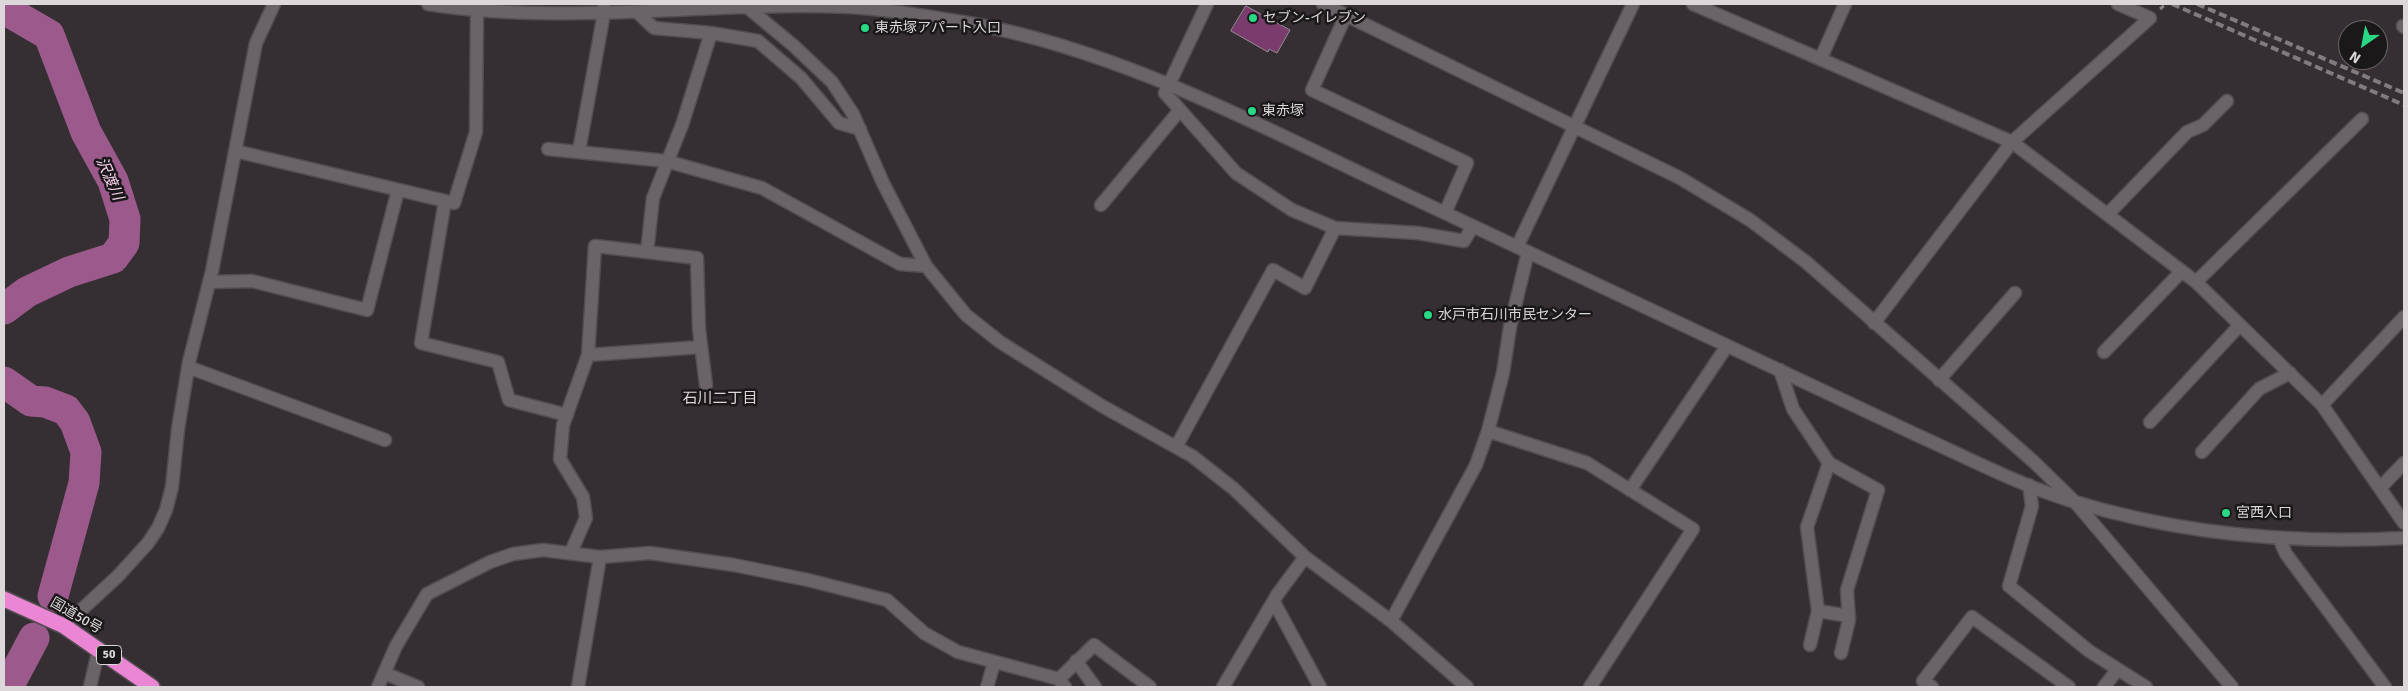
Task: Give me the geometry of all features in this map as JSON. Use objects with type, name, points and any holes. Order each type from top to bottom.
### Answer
[{"type":"highway","name":"国道50号","points":[[4,599],[64,626],[99,648],[152,687]]},
{"type":"street","points":[[64,626],[118,576],[158,528],[172,487],[178,429],[188,368],[209,282],[256,43],[274,4]]},
{"type":"street","points":[[428,4],[552,14],[604,8],[637,12],[872,6],[978,25],[1046,41],[1121,65],[1169,84],[2030,486],[2075,502],[2194,528],[2279,538],[2351,540],[2404,538]]},
{"type":"street","points":[[1206,4],[1165,93],[1236,174],[1292,210],[1335,228],[1418,232],[1464,241],[1473,226]]},
{"type":"street","points":[[1322,4],[1680,178],[1750,220],[1806,262],[2034,462],[2075,502],[2232,687]]},
{"type":"street","points":[[1392,621],[1476,465],[1488,431],[1503,373],[1522,250],[1574,126],[1633,4]]},
{"type":"street","points":[[1693,4],[2012,142],[2196,282],[2240,324],[2322,405],[2404,523]]},
{"type":"street","points":[[1821,58],[1845,4]]},
{"type":"street","points":[[1874,323],[2012,142],[2150,18],[2118,4]]},
{"type":"street","points":[[579,151],[604,8]]},
{"type":"street","points":[[747,8],[794,46],[832,82],[854,114],[883,183],[926,266],[966,315],[1000,342],[1102,406],[1192,456],[1234,490],[1305,557],[1392,621],[1467,687]]},
{"type":"street","points":[[235,151],[454,203],[476,132],[477,9]]},
{"type":"street","points":[[637,12],[654,28],[711,33],[758,41],[801,78],[839,123],[860,130]]},
{"type":"street","points":[[1346,15],[1312,90],[1467,163],[1445,213]]},
{"type":"street","points":[[647,252],[653,198],[666,161],[682,125],[711,33]]},
{"type":"street","points":[[2108,214],[2188,132],[2203,125],[2227,101]]},
{"type":"street","points":[[1101,205],[1180,110]]},
{"type":"street","points":[[2196,282],[2362,120]]},
{"type":"street","points":[[548,149],[666,161],[762,188],[900,264],[926,266]]},
{"type":"street","points":[[209,282],[252,281],[367,310],[398,190]]},
{"type":"street","points":[[446,201],[422,343],[498,362],[509,400],[567,415]]},
{"type":"street","points":[[1176,447],[1273,270],[1305,288],[1335,228]]},
{"type":"street","points":[[571,552],[586,518],[583,497],[560,459],[563,424],[588,355],[595,246],[697,258],[706,386]]},
{"type":"street","points":[[2104,352],[2182,271]]},
{"type":"street","points":[[1939,380],[2015,293]]},
{"type":"street","points":[[2322,405],[2404,318]]},
{"type":"street","points":[[2150,422],[2240,324]]},
{"type":"street","points":[[588,355],[702,346]]},
{"type":"street","points":[[1630,490],[1727,346]]},
{"type":"street","points":[[188,368],[385,440]]},
{"type":"street","points":[[1780,370],[1793,409],[1829,463],[1878,490],[1847,590],[1848,616],[1841,653]]},
{"type":"street","points":[[2202,452],[2259,389],[2290,374]]},
{"type":"street","points":[[1488,431],[1587,464],[1693,529],[1590,687]]},
{"type":"street","points":[[1810,645],[1818,611],[1807,527],[1829,463]]},
{"type":"street","points":[[2380,488],[2404,463]]},
{"type":"street","points":[[2030,486],[2032,506],[2009,586],[2089,651],[2146,687]]},
{"type":"street","points":[[2279,538],[2286,554],[2385,687]]},
{"type":"street","points":[[378,687],[396,646],[427,594],[490,562],[514,554],[543,550],[600,557],[650,553],[734,565],[808,580],[887,600],[924,633],[958,652],[1062,683],[1076,661],[1094,645],[1150,687]]},
{"type":"street","points":[[578,687],[600,557]]},
{"type":"street","points":[[1223,687],[1274,602],[1305,557]]},
{"type":"street","points":[[1274,602],[1320,687]]},
{"type":"street","points":[[1818,611],[1848,616]]},
{"type":"street","points":[[1932,687],[1923,681],[1972,617],[2069,687]]},
{"type":"street","points":[[90,687],[99,648]]},
{"type":"street","points":[[1076,661],[1095,687]]},
{"type":"street","points":[[987,687],[994,663]]},
{"type":"street","points":[[2104,687],[2117,670]]},
{"type":"street","points":[[384,673],[418,687]]},
{"type":"building","name":"セブン-イレブン","points":[[1246,6],[1290,30],[1277,53],[1269,49],[1268,52],[1231,31]]},
{"type":"waterway","name":"沢渡川","points":[[4,9],[49,35],[86,132],[113,181],[125,219],[124,243],[113,258],[69,272],[27,292],[4,309]]},
{"type":"waterway","name":"沢渡川","points":[[4,382],[31,401],[45,402],[66,410],[75,422],[86,452],[84,483],[53,596]]},
{"type":"waterway","name":"沢渡川","points":[[8,687],[34,638]]},
{"type":"railway","points":[[2172,4],[2404,105]]},
{"type":"railway","points":[[2197,4],[2404,93]]},
{"type":"place","name":"セブン-イレブン","points":[[1253,18]]},
{"type":"place","name":"東赤塚アパート入口","points":[[865,28]]},
{"type":"place","name":"東赤塚","points":[[1252,111]]},
{"type":"place","name":"水戸市石川市民センター","points":[[1428,315]]},
{"type":"place","name":"宮西入口","points":[[2226,513]]},
{"type":"district","name":"石川二丁目","points":[[720,399]]}]
